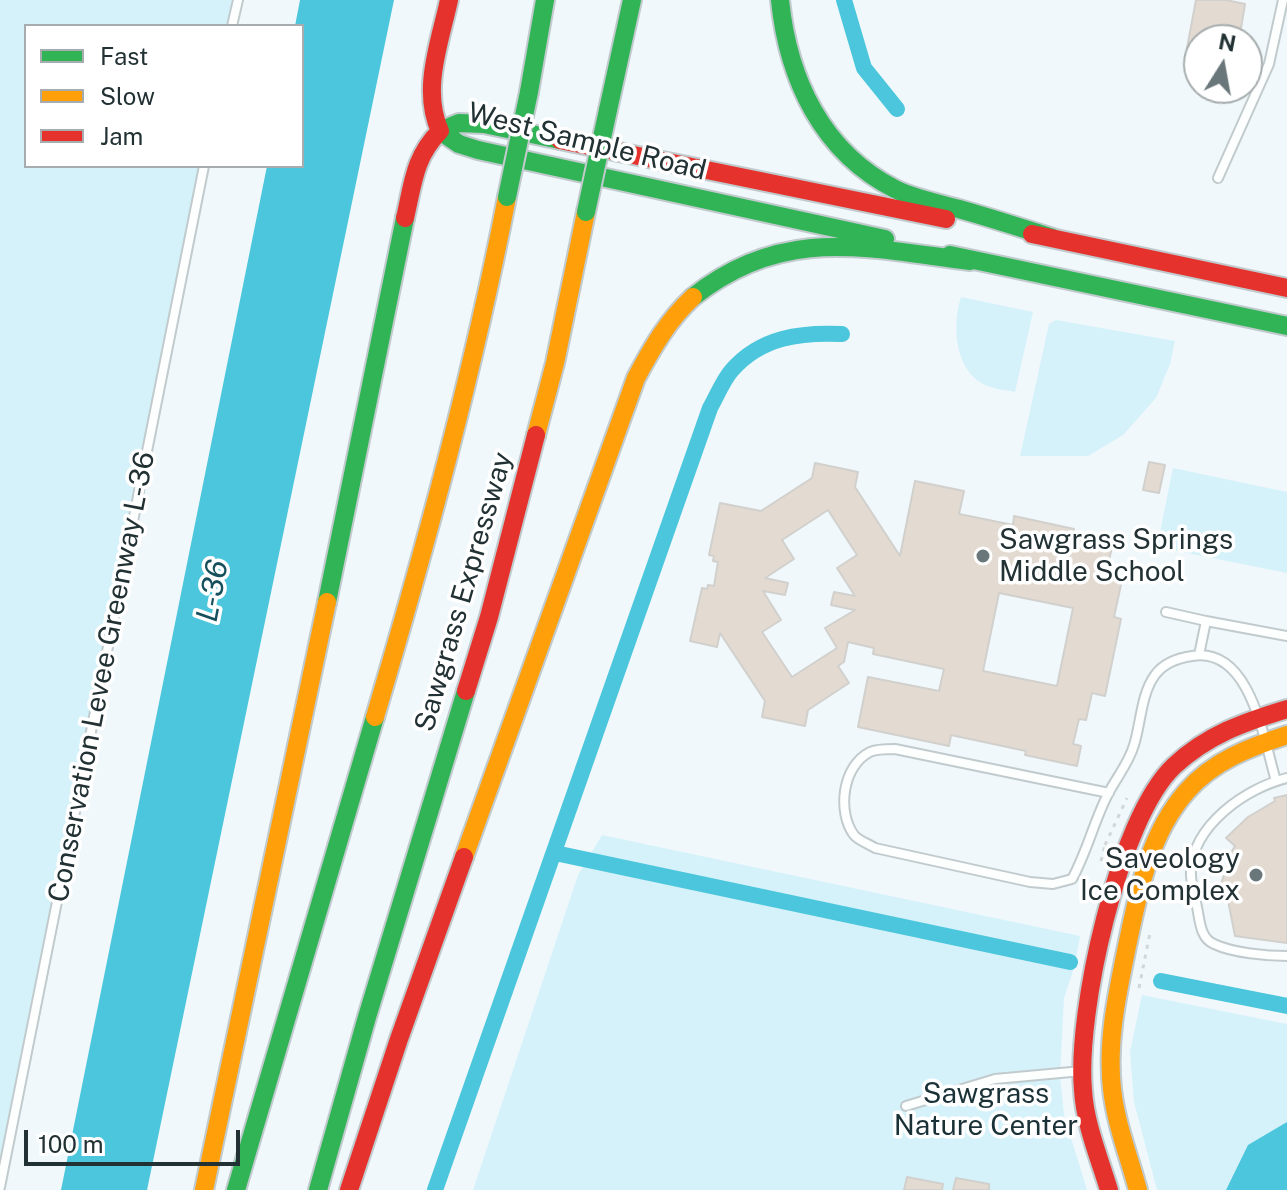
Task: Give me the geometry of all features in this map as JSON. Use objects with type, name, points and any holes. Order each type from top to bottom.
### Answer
[{"type":"main road","points":[[204,1190],[417,164],[425,146],[440,131],[434,121],[431,99],[449,0]]},
{"type":"main road","name":"Sawgrass Expressway","points":[[236,1190],[275,1047],[413,589],[477,349],[545,0]]},
{"type":"main road","name":"Sawgrass Expressway","points":[[318,1190],[489,617],[555,363],[632,0]]},
{"type":"main road","points":[[780,0],[783,34],[796,80],[821,124],[854,161],[882,181],[910,195],[1053,238]]},
{"type":"main road","name":"West Sample Road","points":[[440,131],[459,123],[484,124],[1287,288]]},
{"type":"main road","name":"West Sample Road","points":[[440,131],[452,140],[478,150],[899,242],[970,261],[1287,326]]},
{"type":"main road","points":[[349,1190],[399,1039],[636,378],[660,332],[709,283],[739,265],[771,252],[803,246],[836,246],[970,261]]},
{"type":"main road","points":[[1109,1190],[1085,1108],[1083,1065],[1086,1014],[1123,850],[1147,798],[1167,771],[1190,750],[1221,731],[1257,716],[1287,709]]},
{"type":"main road","points":[[1138,1190],[1112,1092],[1110,1062],[1114,1013],[1139,885],[1170,809],[1185,790],[1234,753],[1287,735]]},
{"type":"main road","points":[[1147,798],[1170,809]]},
{"type":"main road","points":[[1083,1065],[1110,1062]]},
{"type":"lane","points":[[232,24],[238,0]]},
{"type":"lane","points":[[1218,178],[1269,64],[1283,0]]},
{"type":"lane","name":"Conservation Levee Greenway L-36","points":[[0,1187],[204,168]]},
{"type":"lane","points":[[1166,612],[1287,636]]},
{"type":"lane","points":[[1199,655],[1206,621]]},
{"type":"lane","points":[[1109,793],[895,749],[871,751],[855,764],[844,791],[845,817],[855,837],[875,848],[1030,882],[1053,884],[1072,879],[1109,793],[1131,754],[1155,674],[1165,665],[1181,658],[1199,655],[1212,657],[1227,665],[1240,677],[1257,716],[1276,781]]},
{"type":"lane","points":[[1287,778],[1250,793],[1228,807],[1213,823],[1194,854],[1191,873],[1203,934],[1214,944],[1265,956],[1287,956]]},
{"type":"lane","points":[[906,1106],[995,1079],[1083,1065]]},
{"type":"path","points":[[1138,990],[1152,921]]},
{"type":"green space","points":[[0,0],[238,0],[232,24],[24,24],[24,168],[204,168],[0,1187]]},
{"type":"green space","points":[[961,297],[1033,312],[1015,392],[983,384],[966,368],[956,333]]},
{"type":"green space","points":[[1056,320],[1175,341],[1170,364],[1156,398],[1123,435],[1088,456],[1020,456],[1049,324]]},
{"type":"green space","points":[[1173,468],[1287,492],[1287,573],[1157,547]]},
{"type":"green space","name":"Sawgrass Nature Center","points":[[602,835],[1080,936],[1075,965],[1064,998],[1060,1075],[1064,1115],[1087,1190],[473,1190],[578,875]]},
{"type":"green space","points":[[1142,995],[1287,1024],[1287,1190],[1157,1190],[1134,1102],[1130,1052]]},
{"type":"water","name":"L-36","points":[[300,0],[394,0],[147,1190],[61,1190],[267,168],[304,168],[304,24],[295,24]]},
{"type":"water","points":[[1287,1122],[1287,1190],[1226,1190],[1248,1145]]},
{"type":"building","points":[[1196,0],[1226,0],[1245,4],[1242,24],[1192,24]]},
{"type":"building","points":[[1149,462],[1165,465],[1159,493],[1143,490]]},
{"type":"building","points":[[815,463],[858,472],[855,487],[900,556],[915,481],[964,491],[959,514],[1013,525],[1014,516],[1074,529],[1073,537],[1112,546],[1106,577],[1122,580],[1114,617],[1121,619],[1105,696],[1092,693],[1086,720],[1079,719],[1073,744],[1081,746],[1077,766],[951,735],[949,746],[858,727],[868,677],[939,691],[944,669],[873,654],[874,648],[848,642],[844,662],[838,666],[849,683],[808,710],[805,726],[762,717],[765,701],[720,633],[717,647],[690,641],[702,588],[714,586],[718,562],[709,555],[720,503],[761,511],[812,478]],"holes":[[[828,510],[857,555],[837,568],[855,596],[834,592],[831,605],[855,610],[825,628],[837,648],[792,677],[762,632],[781,620],[763,591],[785,595],[788,583],[765,578],[794,559],[782,540]],[[999,593],[1073,608],[1057,686],[983,671]]]},
{"type":"building","name":"Saveology Ice Complex","points":[[1287,795],[1287,943],[1235,936],[1226,890],[1219,888],[1229,863],[1226,861],[1235,846],[1226,838],[1248,817],[1275,801],[1274,798]]},
{"type":"building","points":[[907,1177],[943,1184],[942,1190],[904,1190]]},
{"type":"building","points":[[956,1178],[989,1184],[989,1190],[953,1190]]},
{"type":"waterway","points":[[844,0],[864,68],[897,109]]},
{"type":"waterway","points":[[435,1190],[710,408],[729,374],[756,350],[797,336],[842,334]]},
{"type":"waterway","points":[[555,853],[1070,962]]},
{"type":"waterway","points":[[1161,981],[1287,1006]]},
{"type":"traffic: fast","points":[[529,92],[545,0]]},
{"type":"traffic: fast","points":[[608,110],[632,0]]},
{"type":"traffic: fast","points":[[780,0],[791,58],[801,85],[813,110],[847,155],[895,189],[1053,238]]},
{"type":"traffic: fast","points":[[507,197],[529,92]]},
{"type":"traffic: fast","points":[[586,212],[608,110]]},
{"type":"traffic: fast","points":[[560,140],[484,124],[459,123],[440,131],[459,144],[478,150],[885,239]]},
{"type":"traffic: fast","points":[[327,602],[405,218]]},
{"type":"traffic: fast","points":[[693,297],[726,274],[759,259],[793,251],[826,247],[860,248],[970,261]]},
{"type":"traffic: fast","points":[[950,255],[1287,326]]},
{"type":"traffic: fast","points":[[318,1190],[466,691]]},
{"type":"traffic: fast","points":[[236,1190],[375,717]]},
{"type":"traffic: slow","points":[[375,717],[447,458],[507,197]]},
{"type":"traffic: slow","points":[[536,435],[555,363],[586,212]]},
{"type":"traffic: slow","points":[[464,857],[636,378],[661,335],[693,297]]},
{"type":"traffic: slow","points":[[204,1190],[327,602]]},
{"type":"traffic: slow","points":[[1138,1190],[1116,1115],[1111,1055],[1118,989],[1146,869],[1162,828],[1197,780],[1233,756],[1287,735]]},
{"type":"traffic: jam","points":[[405,218],[420,161],[440,131],[432,99],[432,83],[449,0]]},
{"type":"traffic: jam","points":[[560,140],[946,219]]},
{"type":"traffic: jam","points":[[1032,234],[1287,288]]},
{"type":"traffic: jam","points":[[466,691],[489,617],[536,435]]},
{"type":"traffic: jam","points":[[1109,1190],[1086,1115],[1083,1056],[1086,1015],[1105,919],[1135,828],[1154,792],[1187,755],[1227,731],[1287,709]]},
{"type":"traffic: jam","points":[[349,1190],[464,857]]},
{"type":"place","name":"Sawgrass Springs Middle School","points":[[983,556]]},
{"type":"place","name":"Saveology Ice Complex","points":[[1256,875]]}]
